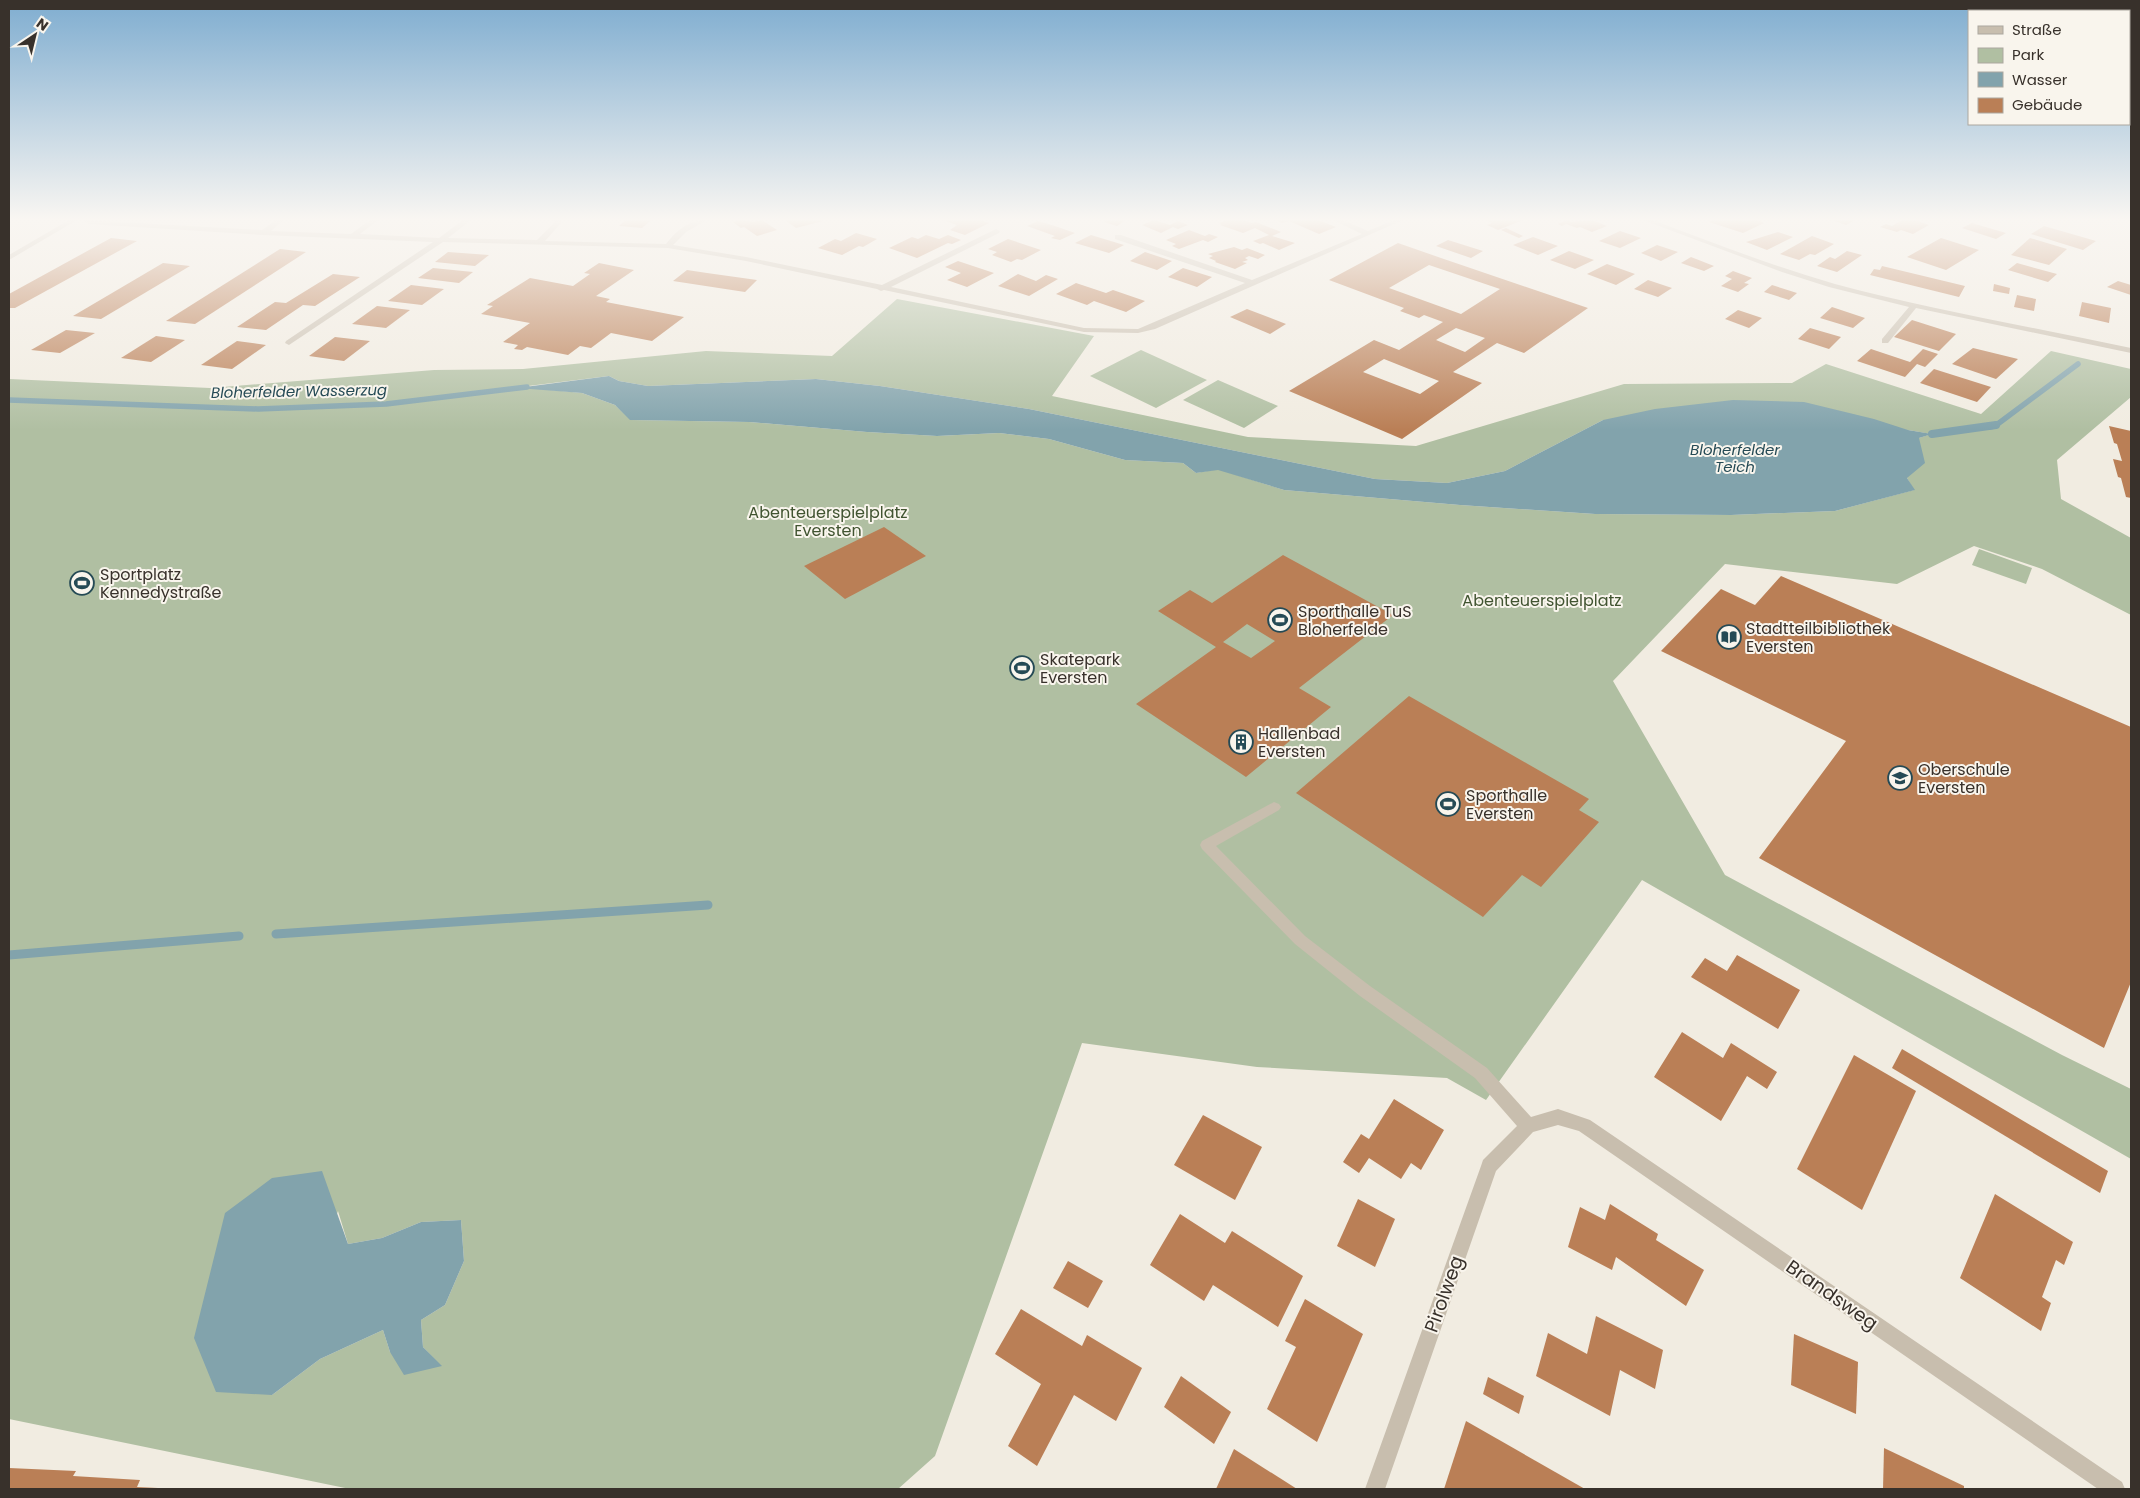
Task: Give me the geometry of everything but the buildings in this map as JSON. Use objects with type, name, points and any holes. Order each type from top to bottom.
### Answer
[{"type":"street","points":[[290,343],[368,290]]},
{"type":"street","points":[[885,290],[1084,330],[1138,331],[1152,327],[1234,290]]},
{"type":"street","points":[[1852,290],[2131,351]]},
{"type":"street","points":[[1885,341],[1914,305]]},
{"type":"street","points":[[1274,807],[1207,846],[1300,940],[1365,991],[1480,1073],[1535,1123]]},
{"type":"street","name":"Brandsweg","points":[[1535,1123],[1558,1117],[1584,1125],[2115,1489]]},
{"type":"street","name":"Pirolweg","points":[[1375,1489],[1489,1166],[1535,1123]]},
{"type":"green space","points":[[897,299],[1094,336],[1052,396],[1248,437],[1416,446],[1624,384],[1792,383],[1826,364],[1981,414],[2051,351],[2131,369],[2131,397],[2057,460],[2061,499],[2131,538],[2131,615],[2042,569],[1974,546],[1897,584],[1725,564],[1613,681],[1725,875],[2062,1055],[2131,1089],[2131,1159],[1642,880],[1486,1100],[1447,1078],[1257,1067],[1082,1043],[935,1456],[898,1489],[350,1489],[9,1419],[9,379],[210,388],[434,370],[523,369],[706,351],[832,356]],"holes":[[[609,376],[619,381],[648,386],[816,379],[880,386],[1029,409],[1375,479],[1447,483],[1505,471],[1603,420],[1908,430],[1931,434],[1919,438],[1907,478],[1914,490],[1835,511],[1731,515],[1595,514],[1284,490],[1218,469],[1196,473],[1183,463],[1125,460],[1049,439],[999,433],[937,436],[749,422],[631,420],[615,405],[582,393],[520,387]],[[338,1211],[348,1244],[382,1238],[421,1222],[461,1220],[464,1261],[445,1305],[421,1320],[423,1347],[441,1366],[390,1352],[383,1330],[320,1359],[272,1395]]]},
{"type":"green space","points":[[1141,350],[1207,380],[1156,408],[1090,376]]},
{"type":"green space","points":[[1218,380],[1278,406],[1244,428],[1183,400]]},
{"type":"green space","points":[[1979,549],[2032,568],[2026,584],[1972,565]]},
{"type":"water","name":"Bloherfelder Teich","points":[[609,376],[619,381],[648,386],[816,379],[880,386],[1029,409],[1375,479],[1447,483],[1505,471],[1603,420],[1655,409],[1733,400],[1804,402],[1874,419],[1908,430],[1932,434],[1919,438],[1925,463],[1907,478],[1915,490],[1835,511],[1731,515],[1595,514],[1284,490],[1218,470],[1196,473],[1183,463],[1125,460],[1049,439],[999,433],[937,436],[749,422],[630,420],[615,405],[582,393],[517,388]]},
{"type":"water","points":[[322,1171],[348,1244],[382,1238],[421,1222],[461,1220],[464,1261],[445,1305],[421,1320],[423,1347],[442,1366],[404,1375],[390,1352],[383,1330],[320,1359],[272,1395],[216,1392],[194,1338],[225,1213],[272,1178]]},
{"type":"waterway","points":[[1989,427],[1995,426],[2078,364]]},
{"type":"waterway","name":"Bloherfelder Wasserzug","points":[[9,400],[258,409],[386,404],[527,387]]},
{"type":"waterway","points":[[1932,434],[1996,425]]},
{"type":"waterway","points":[[276,934],[708,905]]},
{"type":"waterway","points":[[9,955],[239,936]]},
{"type":"place","name":"Sportplatz Kennedystraße","points":[[82,583]]},
{"type":"place","name":"Sporthalle TuS Bloherfelde","points":[[1280,620]]},
{"type":"place","name":"Stadtteilbibliothek Eversten","points":[[1729,637]]},
{"type":"place","name":"Skatepark Eversten","points":[[1022,668]]},
{"type":"place","name":"Hallenbad Eversten","points":[[1241,742]]},
{"type":"place","name":"Oberschule Eversten","points":[[1900,778]]},
{"type":"place","name":"Sporthalle Eversten","points":[[1448,804]]},
{"type":"park label","name":"Abenteuerspielplatz Eversten","points":[[828,521]]},
{"type":"park label","name":"Abenteuerspielplatz","points":[[1542,600]]}]
